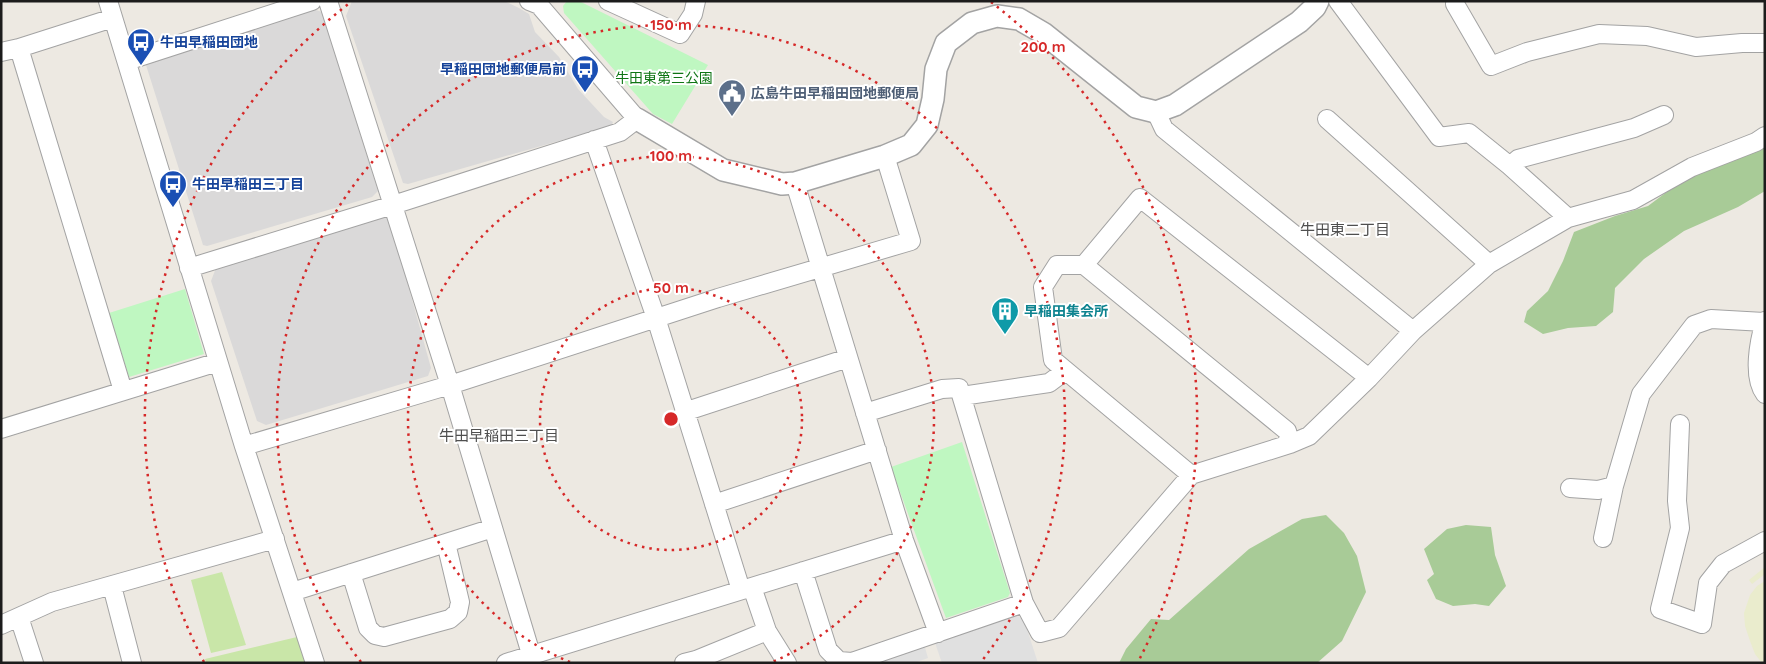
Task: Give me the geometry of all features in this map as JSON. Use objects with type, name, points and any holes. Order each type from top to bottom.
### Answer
[{"type":"street","points":[[127,61],[312,1]]},
{"type":"street","points":[[328,1],[450,385],[531,654]]},
{"type":"street","points":[[608,1],[680,34],[693,14],[696,1]]},
{"type":"street","points":[[537,3],[638,118],[724,170],[782,184],[795,183],[885,156],[911,145],[927,125],[933,99],[936,70],[946,43],[972,23],[997,16],[1020,18],[1043,33],[1136,107],[1156,112],[1175,105],[1299,22],[1315,7],[1318,1]]},
{"type":"street","points":[[1338,1],[1439,137],[1469,133],[1510,166],[1568,218]]},
{"type":"street","points":[[1455,4],[1491,66],[1527,52],[1599,34],[1647,36],[1696,48],[1742,43],[1765,43]]},
{"type":"street","points":[[1,52],[19,48],[111,10],[244,446],[315,663]]},
{"type":"street","points":[[19,48],[124,392]]},
{"type":"street","points":[[1156,112],[1164,129],[1413,331]]},
{"type":"street","points":[[1510,166],[1518,159],[1634,128],[1664,115]]},
{"type":"street","points":[[189,268],[620,132],[638,118]]},
{"type":"street","points":[[1327,119],[1489,264]]},
{"type":"street","points":[[866,413],[942,389],[959,388],[1024,603],[1040,634],[1059,628],[1191,475],[1290,444],[1309,436],[1369,378],[1413,331],[1489,264],[1568,218],[1633,200],[1692,167],[1756,142],[1765,136]]},
{"type":"street","points":[[594,140],[656,318],[714,504],[746,588],[767,631],[787,663]]},
{"type":"street","points":[[244,446],[450,385],[656,318],[911,241],[885,156]]},
{"type":"street","points":[[795,183],[904,540],[938,632]]},
{"type":"street","points":[[1084,265],[1140,198],[1369,378]]},
{"type":"street","points":[[1191,475],[1053,360],[1043,287],[1057,265],[1084,265],[1287,431],[1290,444]]},
{"type":"street","points":[[1604,538],[1614,486],[1641,394],[1694,325],[1712,320],[1764,322],[1757,367],[1760,388],[1765,394]]},
{"type":"street","points":[[684,412],[848,358]]},
{"type":"street","points":[[1,429],[218,362]]},
{"type":"street","points":[[962,396],[1049,383],[1065,371]]},
{"type":"street","points":[[1680,424],[1677,501],[1680,528],[1660,609],[1702,624],[1708,583],[1723,564],[1765,541]]},
{"type":"street","points":[[714,504],[877,450]]},
{"type":"street","points":[[1570,488],[1598,490],[1614,486]]},
{"type":"street","points":[[292,592],[493,528]]},
{"type":"street","points":[[1,625],[52,602],[275,539]]},
{"type":"street","points":[[506,663],[904,540]]},
{"type":"street","points":[[350,573],[368,628],[375,635],[384,637],[450,619],[458,612],[460,602],[446,543]]},
{"type":"street","points":[[804,571],[828,650],[839,661],[852,662],[1024,603]]},
{"type":"street","points":[[112,586],[132,663]]},
{"type":"street","points":[[19,617],[34,663]]},
{"type":"street","points":[[693,662],[767,631]]},
{"type":"shaded area","points":[[352,1],[504,1],[529,14],[535,32],[559,57],[578,89],[604,117],[613,122],[611,126],[408,184],[403,183],[346,16]]},
{"type":"shaded area","points":[[313,9],[322,12],[378,191],[372,197],[207,246],[203,245],[146,65]]},
{"type":"shaded area","points":[[384,216],[390,220],[431,368],[428,376],[266,425],[257,421],[211,281],[216,268]]},
{"type":"shaded area","points":[[1016,615],[1024,620],[1038,663],[942,663],[934,640]]},
{"type":"shaded area","points":[[924,644],[928,658],[914,663],[865,663]]},
{"type":"green space","name":"牛田東第三公園","points":[[567,1],[581,2],[708,65],[672,124],[653,114],[564,13],[563,6]]},
{"type":"green space","points":[[1765,147],[1765,191],[1738,207],[1684,231],[1644,259],[1615,288],[1613,312],[1596,326],[1568,328],[1543,334],[1524,322],[1527,311],[1548,291],[1563,261],[1574,232],[1615,216],[1648,206],[1676,185]]},
{"type":"green space","points":[[185,289],[204,354],[129,377],[109,313]]},
{"type":"green space","points":[[962,442],[1010,593],[1008,597],[946,618],[891,467]]},
{"type":"green space","points":[[1326,515],[1344,533],[1357,556],[1366,592],[1342,641],[1317,663],[1119,663],[1126,649],[1151,619],[1169,620],[1249,549],[1302,519]]},
{"type":"green space","points":[[1466,525],[1491,527],[1495,555],[1506,586],[1489,606],[1475,604],[1453,606],[1436,599],[1427,580],[1434,574],[1424,549],[1447,529]]},
{"type":"green space","points":[[1765,567],[1765,574],[1752,584],[1749,580]]},
{"type":"green space","points":[[222,572],[246,645],[211,653],[191,580]]},
{"type":"green space","points":[[1765,581],[1765,663],[1762,663],[1755,654],[1750,641],[1745,626],[1744,613],[1750,595],[1757,586]]},
{"type":"green space","points":[[297,637],[305,663],[206,663],[205,659]]},
{"type":"place","name":"牛田早稲田団地","points":[[141,66]]},
{"type":"place","name":"早稲田団地郵便局前","points":[[585,93]]},
{"type":"place","name":"広島牛田早稲田団地郵便局","points":[[732,117]]},
{"type":"place","name":"牛田早稲田三丁目","points":[[173,208]]},
{"type":"place","name":"早稲田集会所","points":[[1005,335]]},
{"type":"district","name":"牛田東二丁目","points":[[1345,229]]},
{"type":"district","name":"牛田早稲田三丁目","points":[[499,435]]}]
